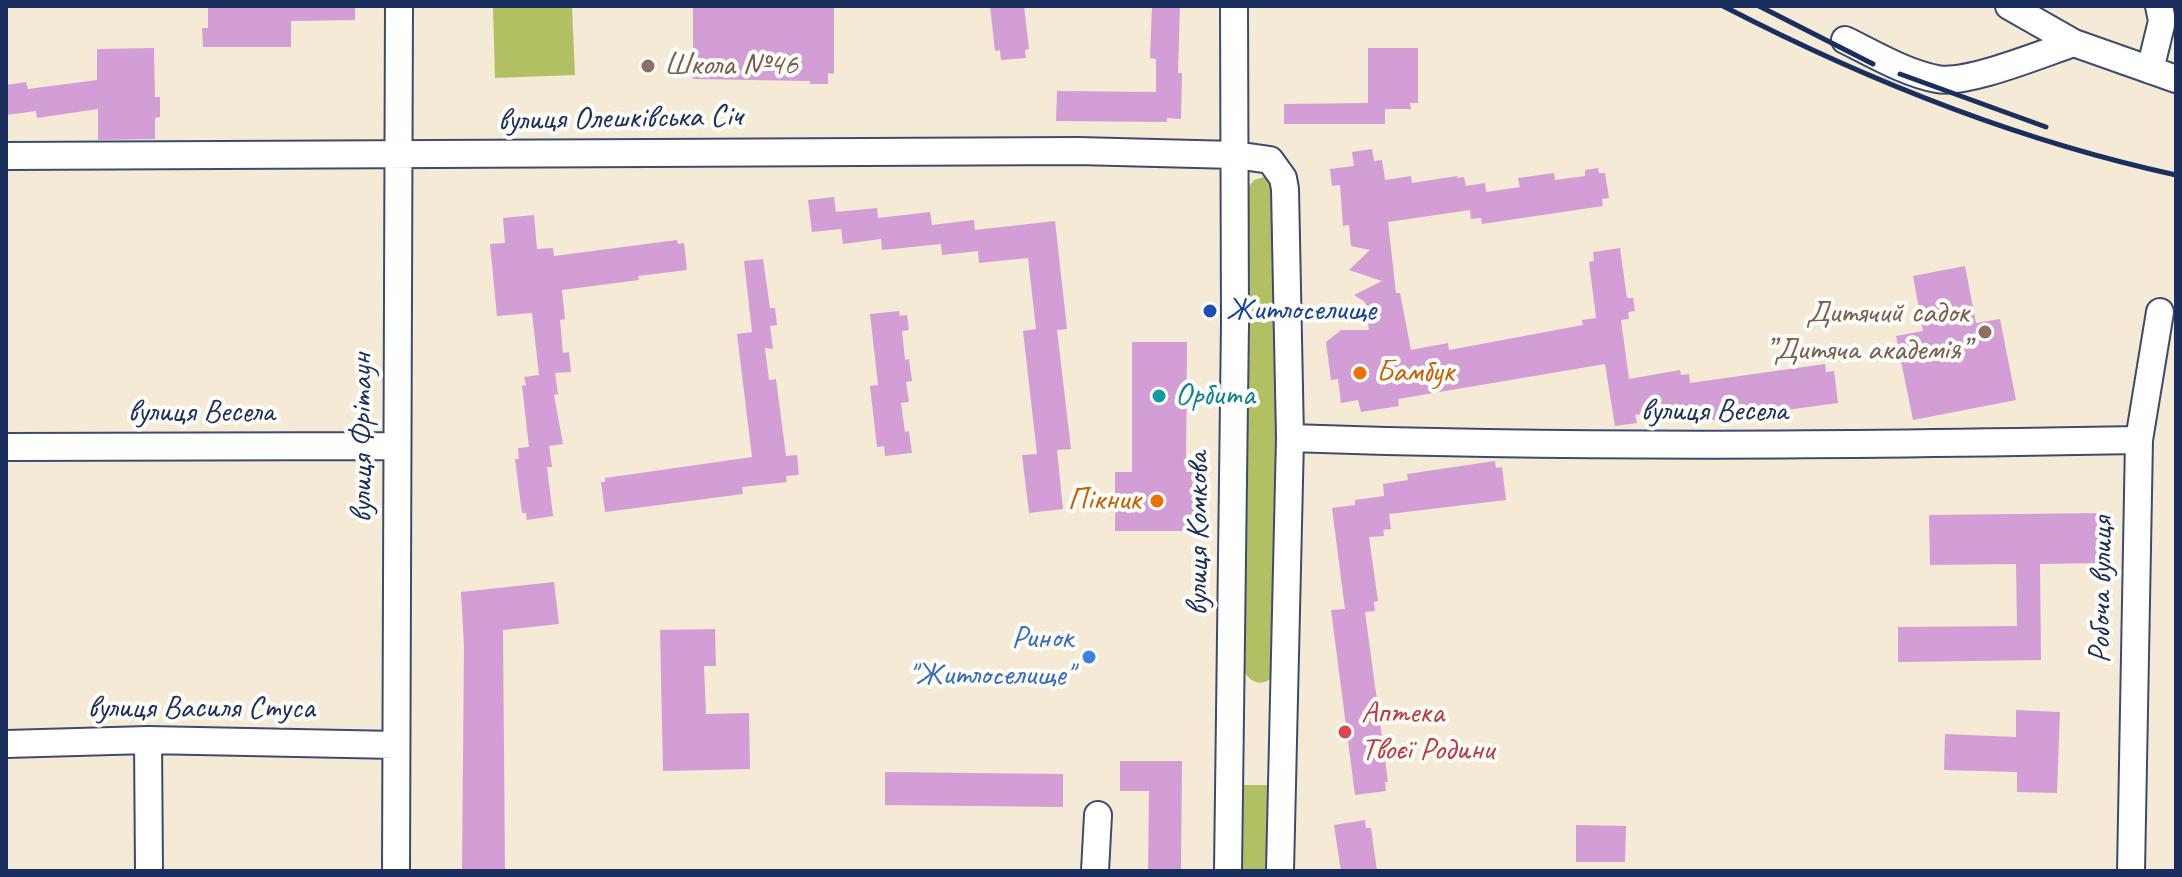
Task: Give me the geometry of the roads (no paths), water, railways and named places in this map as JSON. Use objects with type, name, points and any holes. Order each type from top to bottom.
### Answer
[{"type":"street","name":"вулиця Фрітаун","points":[[396,871],[399,6]]},
{"type":"street","name":"вулиця Комкова","points":[[1228,871],[1232,688],[1234,6]]},
{"type":"street","points":[[2009,6],[2074,43],[2176,79]]},
{"type":"street","points":[[2150,70],[2162,21],[2159,6]]},
{"type":"street","points":[[1845,40],[1920,75],[1939,80],[1955,80],[2074,43]]},
{"type":"street","name":"вулиця Олешківська Січ","points":[[6,156],[1078,151],[1235,155],[1270,160],[1283,178],[1285,189],[1290,438]]},
{"type":"street","name":"Робоча вулиця","points":[[2131,871],[2139,440],[2160,312]]},
{"type":"street","points":[[1280,871],[1290,438]]},
{"type":"street","name":"вулиця Весела","points":[[1290,438],[1474,444],[1783,446],[2139,440]]},
{"type":"street","name":"вулиця Весела","points":[[6,447],[396,446]]},
{"type":"street","points":[[148,740],[149,871]]},
{"type":"street","name":"вулиця Василя Стуса","points":[[6,744],[148,740],[396,745]]},
{"type":"street","points":[[1095,871],[1098,815]]},
{"type":"railway","points":[[1723,6],[1831,58],[1944,105],[2059,145],[2176,175]]},
{"type":"railway","points":[[1759,6],[1873,64]]},
{"type":"railway","points":[[1900,74],[2046,127]]},
{"type":"place","name":"Школа №46","points":[[648,66]]},
{"type":"place","name":"Житлоселище","points":[[1210,311]]},
{"type":"place","name":"Дитячий садок ”Дитяча академія”","points":[[1985,332]]},
{"type":"place","name":"Бамбук","points":[[1360,373]]},
{"type":"place","name":"Орбита","points":[[1159,396]]},
{"type":"place","name":"Пікник","points":[[1157,501]]},
{"type":"place","name":"Ринок \"Житлоселище\"","points":[[1089,657]]},
{"type":"place","name":"Аптека Твоєї Родини","points":[[1345,732]]}]
